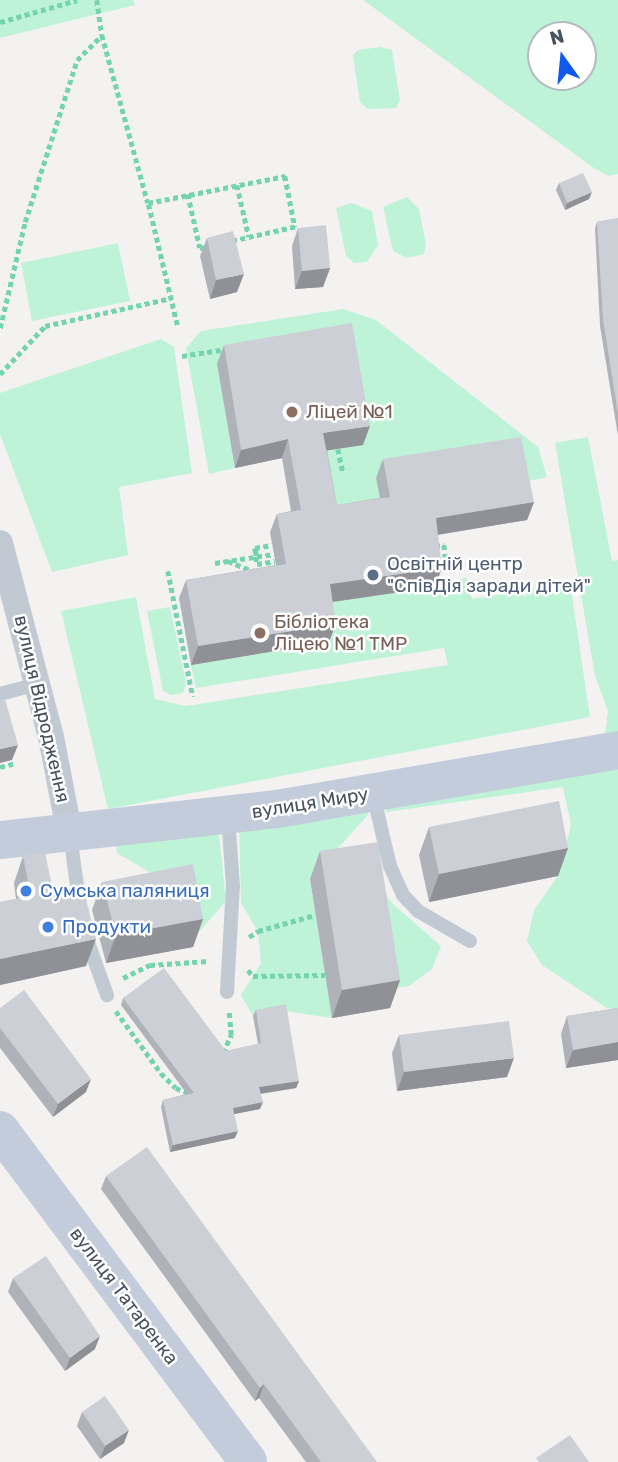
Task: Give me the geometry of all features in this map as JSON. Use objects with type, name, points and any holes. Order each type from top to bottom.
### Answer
[{"type":"street","name":"вулиця Відродження","points":[[0,543],[38,684],[70,835]]},
{"type":"street","name":"вулиця Миру","points":[[0,840],[70,835],[228,816],[618,750]]},
{"type":"street","name":"вулиця Татаренка","points":[[0,1130],[248,1462]]},
{"type":"lane","points":[[0,694],[38,684]]},
{"type":"lane","points":[[372,793],[390,866],[403,895],[418,911],[470,941]]},
{"type":"lane","points":[[227,992],[233,886],[228,816]]},
{"type":"lane","points":[[70,835],[86,937],[107,995]]},
{"type":"path","points":[[0,22],[77,0]]},
{"type":"path","points":[[97,0],[102,36],[148,203],[177,325]]},
{"type":"path","points":[[0,328],[24,222],[77,60],[102,36]]},
{"type":"path","points":[[148,203],[285,176],[295,227],[224,243]]},
{"type":"path","points":[[237,185],[249,237]]},
{"type":"path","points":[[188,194],[200,248],[212,246]]},
{"type":"path","points":[[0,374],[45,326],[171,298]]},
{"type":"path","points":[[182,356],[234,348]]},
{"type":"path","points":[[338,449],[343,472]]},
{"type":"path","points":[[255,548],[272,545]]},
{"type":"path","points":[[430,547],[444,545],[447,570]]},
{"type":"path","points":[[255,548],[256,556]]},
{"type":"path","points":[[255,548],[257,564],[275,561]]},
{"type":"path","points":[[215,563],[274,554]]},
{"type":"path","points":[[228,561],[258,573]]},
{"type":"path","points":[[168,571],[193,697]]},
{"type":"path","points":[[0,767],[16,763]]},
{"type":"path","points":[[246,967],[253,976],[325,975]]},
{"type":"path","points":[[219,1065],[230,1035],[227,992]]},
{"type":"path","points":[[107,995],[161,1073],[176,1088],[200,1092]]},
{"type":"green space","points":[[0,0],[133,0],[135,5],[0,38]]},
{"type":"green space","points":[[363,0],[618,0],[618,174],[609,176],[594,168]]},
{"type":"green space","points":[[380,47],[392,50],[400,100],[396,108],[368,109],[360,102],[353,55],[358,50]]},
{"type":"green space","points":[[407,197],[419,209],[426,245],[424,254],[407,258],[393,251],[383,207]]},
{"type":"green space","points":[[352,203],[372,211],[378,245],[367,262],[354,263],[346,256],[336,208]]},
{"type":"green space","points":[[118,243],[130,301],[32,321],[21,263]]},
{"type":"green space","points":[[343,309],[376,320],[538,447],[547,477],[520,483],[377,477],[383,515],[330,523],[317,452],[345,341],[235,468],[209,474],[186,348],[201,331]]},
{"type":"green space","points":[[161,339],[174,347],[192,473],[119,487],[128,555],[52,572],[0,434],[0,393]]},
{"type":"green space","points":[[588,437],[612,561],[618,560],[618,741],[604,744],[608,711],[595,676],[555,443]]},
{"type":"green space","points":[[467,578],[472,599],[570,583],[590,717],[108,809],[61,611],[136,597],[155,699],[186,706],[448,665],[444,648],[196,688],[191,665],[329,642],[324,603]]},
{"type":"green space","points":[[170,607],[186,683],[183,693],[171,695],[163,691],[147,611]]},
{"type":"green space","points":[[618,758],[618,1010],[607,1008],[542,965],[527,941],[534,910],[558,876],[571,825],[563,787],[386,812],[383,798]]},
{"type":"green space","points":[[366,802],[368,815],[310,879],[332,1018],[284,1011],[253,1016],[241,995],[261,963],[258,931],[241,903],[239,821]]},
{"type":"green space","points":[[218,825],[226,901],[192,940],[183,892],[117,853],[115,840]]},
{"type":"green space","points":[[368,870],[393,904],[441,946],[432,969],[409,986],[387,989]]},
{"type":"building","points":[[583,173],[592,192],[567,203],[559,183]]},
{"type":"building","points":[[618,218],[618,414],[603,319],[597,222]]},
{"type":"building","points":[[326,225],[330,268],[302,271],[298,228]]},
{"type":"building","points":[[233,231],[244,274],[216,280],[207,238]]},
{"type":"building","points":[[352,323],[370,426],[323,433],[337,505],[390,497],[383,459],[521,437],[534,502],[436,518],[442,568],[330,584],[336,624],[198,646],[186,580],[286,564],[277,514],[301,510],[288,439],[241,450],[224,345]]},
{"type":"building","points":[[5,699],[18,745],[0,749],[0,700]]},
{"type":"building","points":[[559,801],[568,848],[439,874],[429,827]]},
{"type":"building","points":[[378,842],[400,980],[342,990],[320,851]]},
{"type":"building","points":[[45,852],[53,892],[83,887],[96,939],[0,959],[0,902],[31,896],[23,856]]},
{"type":"building","points":[[193,864],[203,919],[116,935],[102,882]]},
{"type":"building","points":[[164,968],[226,1051],[261,1043],[256,1010],[286,1004],[299,1081],[259,1087],[263,1102],[233,1108],[238,1131],[173,1145],[163,1100],[194,1093],[123,998]]},
{"type":"building","points":[[24,990],[91,1079],[58,1104],[0,1028],[0,1008]]},
{"type":"building","points":[[618,1008],[618,1042],[573,1050],[567,1016]]},
{"type":"building","points":[[509,1021],[514,1058],[404,1072],[399,1035]]},
{"type":"building","points":[[147,1147],[377,1462],[321,1462],[264,1384],[260,1388],[106,1176]]},
{"type":"building","points":[[46,1256],[100,1336],[70,1358],[13,1278]]},
{"type":"building","points":[[105,1396],[129,1430],[105,1446],[82,1412]]},
{"type":"building","points":[[570,1435],[589,1462],[539,1462],[536,1458]]},
{"type":"place","name":"Ліцей №1","points":[[292,412]]},
{"type":"place","name":"Освітній центр \"СпівДія заради дітей\"","points":[[373,575]]},
{"type":"place","name":"Бібліотека Ліцею №1 ТМР","points":[[260,633]]},
{"type":"place","name":"Сумська паляниця","points":[[26,891]]},
{"type":"place","name":"Продукти","points":[[48,927]]}]
